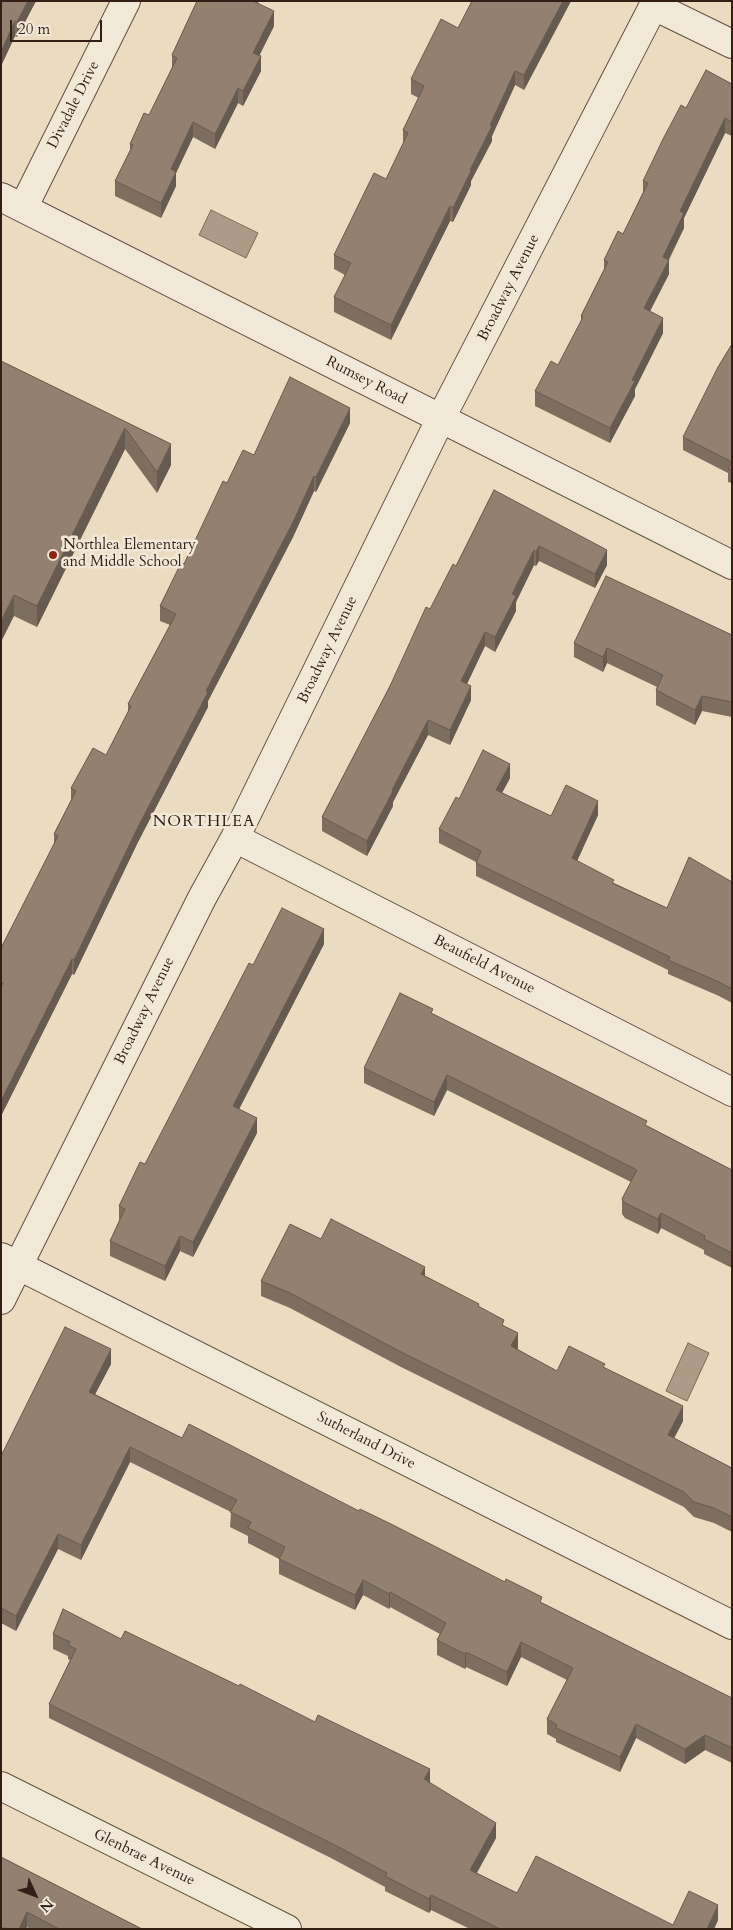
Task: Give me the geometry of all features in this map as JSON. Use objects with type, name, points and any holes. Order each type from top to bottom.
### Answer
[{"type":"street","name":"Divadale Drive","points":[[12,203],[126,1]]},
{"type":"street","points":[[655,4],[732,44]]},
{"type":"street","name":"Broadway Avenue","points":[[1,1300],[10,1262],[235,838],[441,418],[655,4]]},
{"type":"street","name":"Rumsey Road","points":[[12,203],[732,565]]},
{"type":"street","name":"Beaufield Avenue","points":[[235,838],[732,1092]]},
{"type":"street","name":"Sutherland Drive","points":[[10,1262],[732,1625]]},
{"type":"street","name":"Glenbrae Avenue","points":[[1,1786],[287,1929]]},
{"type":"shaded area","points":[[211,210],[258,233],[246,258],[199,235]]},
{"type":"shaded area","points":[[688,1343],[709,1353],[687,1401],[666,1391]]},
{"type":"building","points":[[1,1],[28,1],[17,22],[15,21],[1,52]]},
{"type":"building","points":[[197,1],[253,1],[274,11],[253,53],[261,56],[243,91],[238,88],[215,134],[193,122],[171,169],[176,172],[161,203],[115,181],[133,145],[130,144],[144,113],[149,115],[177,58],[172,55]]},
{"type":"building","points":[[472,1],[563,1],[524,75],[515,71],[490,125],[492,126],[453,208],[450,206],[391,325],[334,297],[351,263],[334,255],[374,173],[386,179],[408,133],[403,130],[424,86],[411,79],[441,19],[458,28]]},
{"type":"building","points":[[706,70],[732,84],[732,122],[725,118],[680,211],[684,213],[663,257],[669,260],[644,308],[663,318],[632,380],[635,381],[610,428],[535,391],[551,361],[558,365],[583,317],[581,316],[608,262],[604,260],[618,231],[623,234],[648,183],[643,181],[663,139],[681,105],[686,108]]},
{"type":"building","points":[[732,344],[732,462],[683,437],[718,367]]},
{"type":"building","points":[[1,361],[171,444],[157,472],[125,428],[37,606],[14,595],[1,621]]},
{"type":"building","points":[[290,377],[350,408],[206,691],[208,692],[138,827],[74,960],[72,959],[1,1101],[1,987],[3,983],[1,982],[1,948],[58,836],[54,834],[76,791],[71,788],[93,748],[106,755],[131,706],[128,704],[176,614],[160,606],[181,563],[184,564],[223,481],[227,483],[243,450],[254,455]]},
{"type":"building","points":[[732,462],[732,470],[728,469]]},
{"type":"building","points":[[494,490],[607,550],[595,574],[539,546],[536,552],[534,550],[512,594],[516,596],[495,637],[485,632],[461,681],[471,686],[450,730],[428,720],[367,841],[322,817],[390,686],[426,607],[430,609],[453,564],[456,566]]},
{"type":"building","points":[[606,576],[732,635],[732,702],[702,696],[695,710],[656,690],[663,675],[607,648],[603,657],[574,643]]},
{"type":"building","points":[[483,750],[510,764],[496,790],[551,816],[566,785],[598,801],[572,858],[614,880],[612,883],[667,908],[689,857],[732,882],[732,989],[668,960],[670,957],[476,863],[481,851],[439,829],[456,797],[459,799]]},
{"type":"building","points":[[282,908],[324,929],[233,1106],[257,1118],[193,1242],[180,1236],[165,1266],[110,1241],[125,1209],[119,1206],[140,1162],[145,1164],[249,963],[253,965]]},
{"type":"building","points":[[400,993],[433,1009],[431,1013],[647,1121],[645,1125],[732,1170],[732,1253],[704,1239],[705,1236],[661,1213],[658,1219],[625,1203],[622,1199],[637,1170],[447,1075],[434,1102],[364,1068]]},
{"type":"building","points":[[331,1219],[425,1267],[421,1274],[479,1304],[478,1306],[504,1320],[502,1325],[518,1333],[511,1346],[557,1371],[569,1346],[605,1364],[603,1367],[683,1406],[668,1435],[732,1468],[732,1517],[714,1508],[694,1502],[684,1492],[401,1352],[290,1293],[261,1281],[290,1224],[321,1239]]},
{"type":"building","points":[[65,1327],[111,1349],[89,1392],[182,1438],[189,1424],[359,1511],[360,1509],[505,1582],[506,1579],[542,1597],[540,1602],[732,1698],[732,1748],[705,1735],[685,1749],[636,1724],[620,1757],[556,1728],[557,1725],[547,1719],[573,1668],[521,1642],[507,1672],[466,1652],[465,1654],[437,1640],[446,1623],[390,1592],[389,1594],[363,1580],[355,1595],[279,1559],[285,1547],[248,1528],[251,1522],[230,1512],[237,1500],[130,1447],[81,1545],[58,1534],[16,1616],[1,1608],[1,1456]]},
{"type":"building","points":[[63,1609],[121,1639],[125,1631],[239,1686],[240,1684],[315,1722],[318,1715],[430,1769],[424,1779],[496,1823],[470,1870],[517,1893],[536,1856],[673,1925],[689,1891],[718,1905],[707,1929],[500,1929],[431,1895],[429,1899],[385,1876],[387,1873],[331,1843],[49,1704],[76,1649],[68,1645],[70,1642],[53,1634]]},
{"type":"building","points":[[1,1857],[142,1929],[59,1929],[27,1912],[19,1929],[1,1928]]},
{"type":"place","name":"Northlea Elementary and Middle School","points":[[53,555]]},
{"type":"district","name":"NORTHLEA","points":[[204,822]]}]
